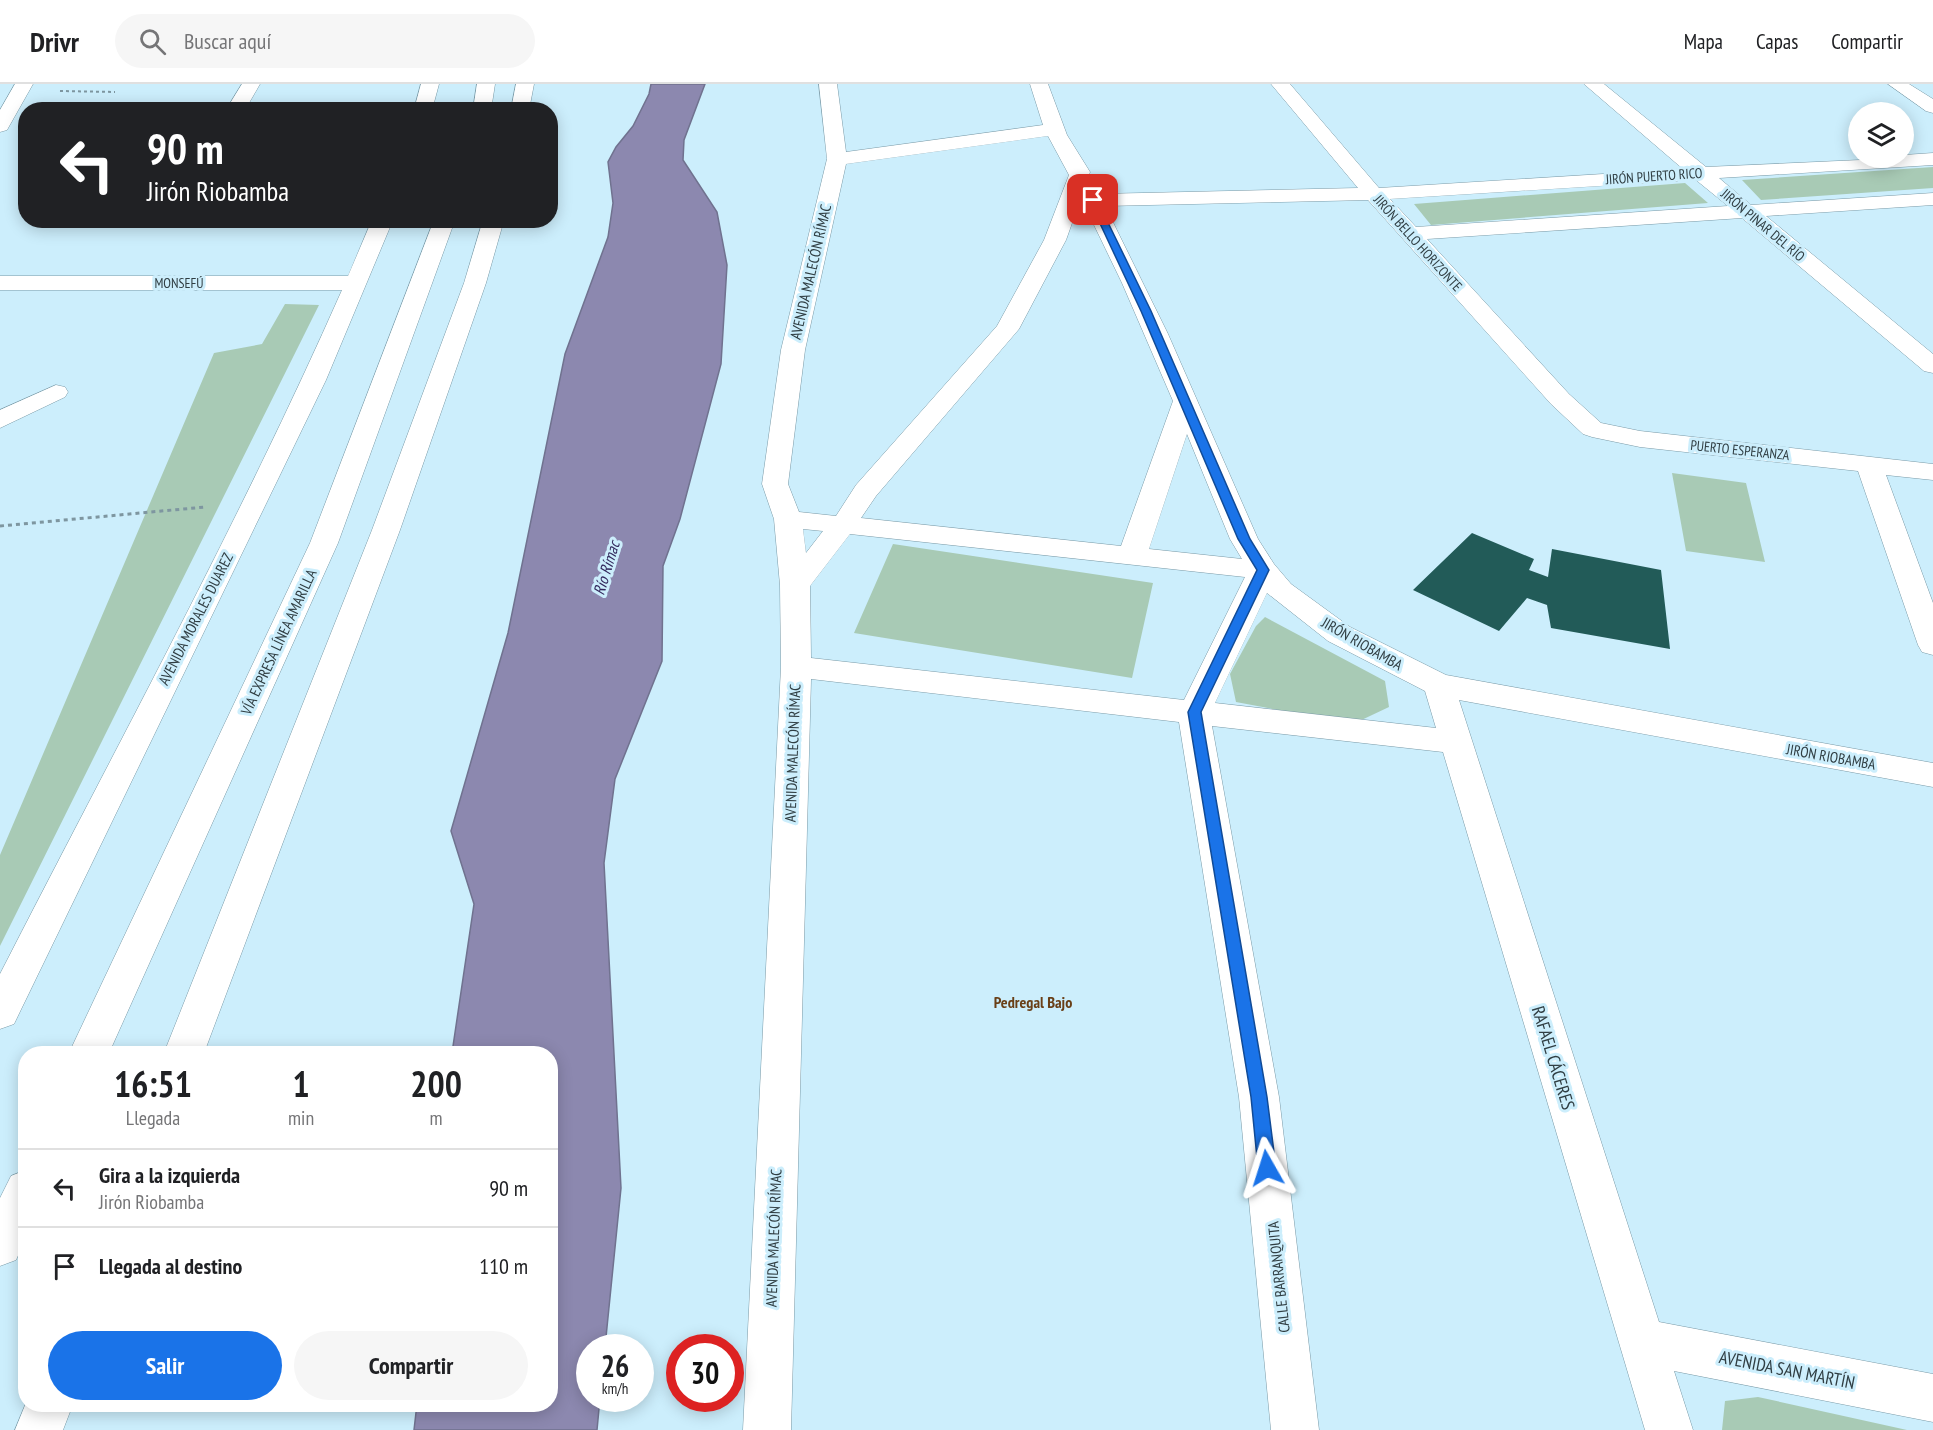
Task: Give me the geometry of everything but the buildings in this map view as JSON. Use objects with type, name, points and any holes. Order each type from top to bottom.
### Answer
[{"type":"main road","points":[[240,102],[250,84]]},
{"type":"main road","points":[[425,102],[430,84]]},
{"type":"main road","points":[[483,102],[486,84]]},
{"type":"main road","points":[[522,102],[525,84]]},
{"type":"main road","name":"AVENIDA MALECÓN RÍMAC","points":[[767,1430],[796,667],[795,585],[788,519],[775,484],[793,350],[837,159],[828,84]]},
{"type":"main road","name":"JIRÓN RIOBAMBA","points":[[1039,84],[1047,96],[1054,129],[1080,172],[1093,200],[1186,401],[1244,539],[1263,570],[1281,591],[1339,634],[1439,685],[1933,775]]},
{"type":"main road","name":"JIRÓN BELLO HORIZONTE","points":[[1280,84],[1374,195],[1560,399]]},
{"type":"main road","name":"JIRÓN PINAR DEL RÍO","points":[[1593,84],[1933,366]]},
{"type":"main road","points":[[1897,84],[1933,107]]},
{"type":"main road","points":[[0,125],[22,87]]},
{"type":"main road","points":[[837,159],[1054,129]]},
{"type":"main road","name":"JIRÓN PUERTO RICO","points":[[1093,200],[1374,195],[1933,159]]},
{"type":"main road","points":[[795,585],[843,525],[866,491],[1007,328],[1055,240],[1080,172]]},
{"type":"main road","points":[[1411,234],[1933,199]]},
{"type":"main road","name":"AVENIDA MORALES DUAREZ","points":[[3,1002],[254,504],[358,283],[380,228]]},
{"type":"main road","name":"VÍA EXPRESA LÍNEA AMARILLA","points":[[92,1046],[324,543],[442,228]]},
{"type":"main road","points":[[187,1046],[386,530],[471,295],[492,228]]},
{"type":"main road","name":"MONSEFÚ","points":[[0,283],[358,283]]},
{"type":"main road","points":[[0,420],[56,392]]},
{"type":"main road","name":"PUERTO ESPERANZA","points":[[1560,399],[1592,429],[1640,439],[1933,472]]},
{"type":"main road","points":[[1132,556],[1186,401]]},
{"type":"main road","points":[[1869,465],[1933,645]]},
{"type":"main road","points":[[788,519],[1263,570],[1194,712]]},
{"type":"main road","points":[[796,667],[1455,742]]},
{"type":"main road","name":"RAFAEL CÁCERES","points":[[1439,685],[1669,1430]]},
{"type":"main road","name":"CALLE BARRANQUITA","points":[[1194,712],[1259,1097],[1295,1430]]},
{"type":"main road","points":[[0,1245],[18,1207]]},
{"type":"main road","name":"AVENIDA SAN MARTÍN","points":[[1641,1341],[1933,1398]]},
{"type":"main road","points":[[39,1430],[46,1412]]},
{"type":"path","points":[[22,87],[115,92]]},
{"type":"path","points":[[0,526],[254,504]]},
{"type":"green space","points":[[1933,167],[1933,188],[1761,200],[1742,180]]},
{"type":"green space","points":[[1685,183],[1708,203],[1431,225],[1414,204]]},
{"type":"green space","points":[[285,304],[319,305],[0,946],[0,855],[214,353],[262,344]]},
{"type":"green space","points":[[1672,473],[1746,483],[1765,562],[1686,551]]},
{"type":"green space","points":[[893,544],[1153,583],[1132,678],[854,633]]},
{"type":"green space","points":[[1265,617],[1385,681],[1389,707],[1353,724],[1236,702],[1230,674],[1256,626]]},
{"type":"green space","points":[[1758,1397],[1907,1430],[1722,1430],[1725,1401]]},
{"type":"water","name":"Río Rímac","points":[[651,84],[705,84],[684,140],[683,160],[717,212],[727,265],[721,364],[680,519],[663,566],[662,661],[615,779],[604,863],[621,1188],[606,1334],[576,1334],[576,1412],[599,1412],[597,1430],[414,1430],[416,1412],[558,1412],[558,1046],[453,1046],[474,904],[451,831],[508,633],[565,354],[608,237],[613,203],[608,162],[616,147],[633,126],[649,94]]},
{"type":"district","name":"Pedregal Bajo","points":[[1033,1002]]},
{"type":"route","points":[[1093,200],[1146,311],[1244,539],[1263,570],[1194,712],[1259,1097],[1267,1168]]}]
